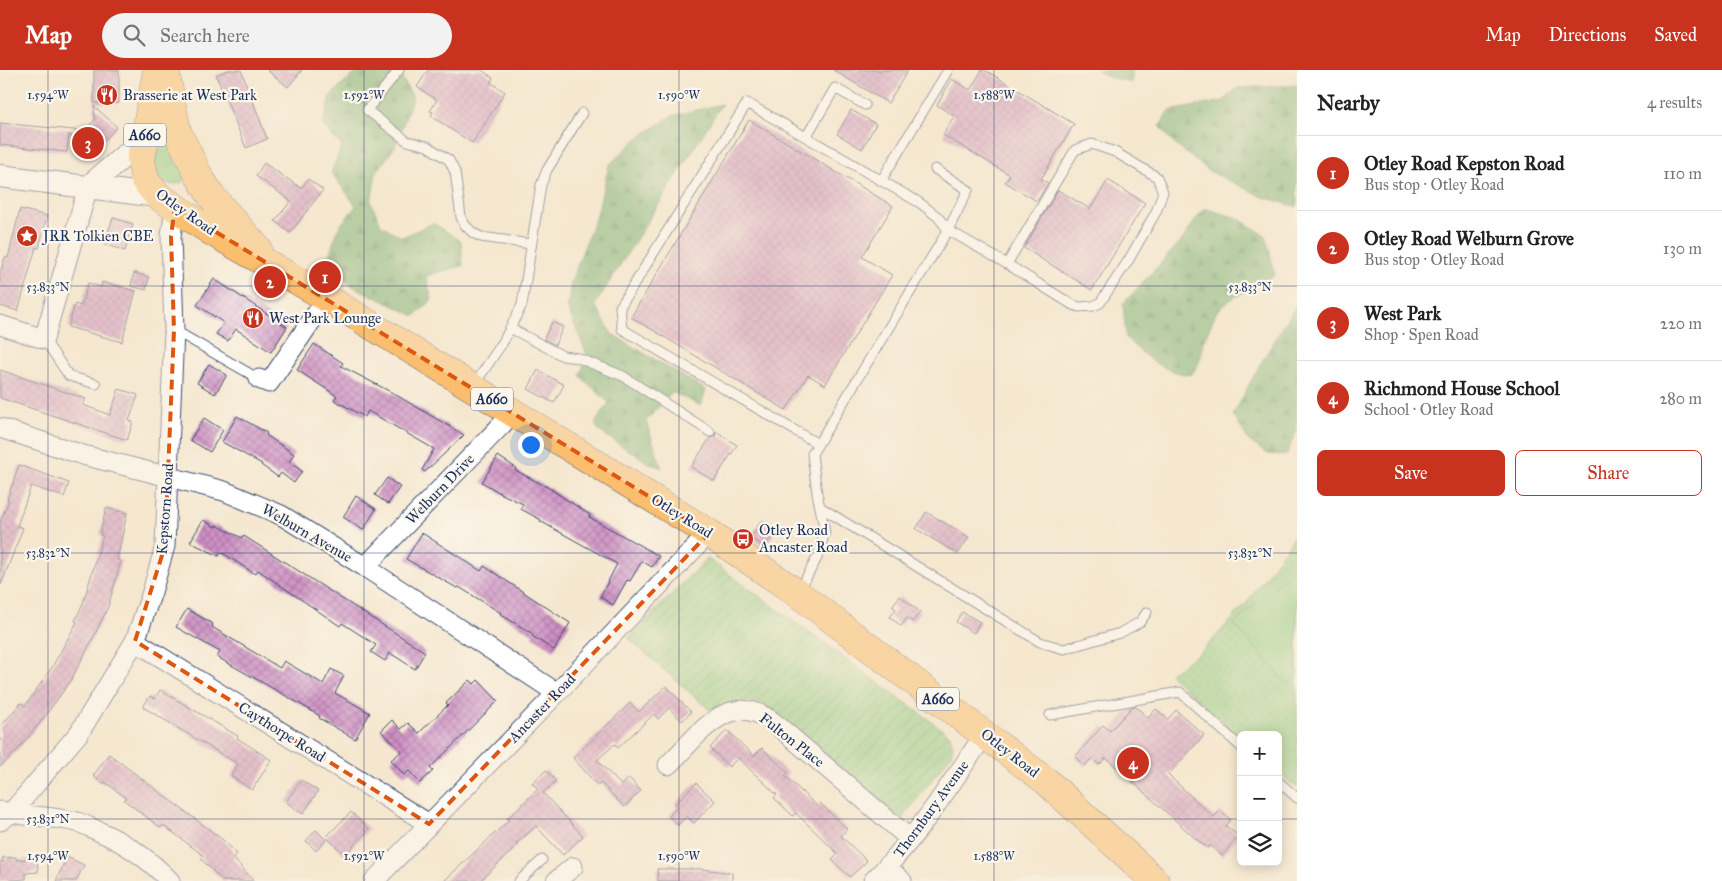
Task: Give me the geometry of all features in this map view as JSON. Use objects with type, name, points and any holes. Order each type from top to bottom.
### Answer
[{"type":"highway","name":"Otley Road","points":[[157,70],[140,160],[145,180],[167,201],[212,232],[327,298],[709,533],[797,593],[1046,781],[1154,881]]},
{"type":"highway","name":"Otley Road","points":[[165,70],[177,131],[199,176],[212,197],[274,267]]},
{"type":"highway","points":[[144,138],[177,131]]},
{"type":"highway","points":[[167,201],[199,176]]},
{"type":"street","points":[[0,325],[44,339],[88,187],[144,138]]},
{"type":"street","points":[[0,176],[88,187],[167,201]]},
{"type":"street","name":"Kepstorn Road","points":[[4,815],[79,733],[136,641],[165,546],[174,330],[171,236],[167,201]]},
{"type":"street","points":[[259,379],[269,383],[327,298]]},
{"type":"street","name":"Welburn Drive","points":[[365,567],[514,412]]},
{"type":"street","name":"Welburn Avenue","points":[[0,428],[83,455],[224,491],[281,515],[365,567],[557,693]]},
{"type":"street","name":"Ancaster Road","points":[[374,881],[709,533]]},
{"type":"street","name":"Caythorpe Road","points":[[136,641],[429,824]]},
{"type":"street","name":"Fulton Place","points":[[668,765],[712,722],[722,715],[744,709],[758,712],[768,717],[910,839]]},
{"type":"street","name":"Thornbury Avenue","points":[[873,881],[910,839],[985,734]]},
{"type":"street","points":[[4,815],[48,817],[79,823],[120,840],[154,864],[170,881]]},
{"type":"street","points":[[556,881],[573,867]]},
{"type":"street","points":[[887,867],[902,881]]},
{"type":"lane","points":[[399,70],[367,110],[407,141],[427,146],[449,160],[455,172],[461,217],[465,225],[473,233],[482,237],[531,244]]},
{"type":"lane","points":[[881,181],[948,70]]},
{"type":"lane","points":[[806,138],[835,88],[865,105]]},
{"type":"lane","points":[[818,444],[622,329],[620,307],[747,103],[920,203],[938,217],[948,230],[1071,304],[1085,308],[1100,303],[1128,261],[1156,212],[1163,192],[1157,177],[1115,152],[1092,144],[1075,150],[1007,264]]},
{"type":"lane","points":[[473,387],[503,342],[522,305],[541,185],[547,170],[582,113]]},
{"type":"lane","points":[[797,593],[817,558],[825,532],[812,454],[948,230],[968,190],[935,169]]},
{"type":"lane","points":[[510,328],[563,356],[578,358],[623,376],[710,432]]},
{"type":"lane","points":[[174,330],[259,379]]},
{"type":"lane","points":[[44,339],[69,376],[96,384]]},
{"type":"lane","points":[[820,507],[1040,642],[1064,649],[1120,633],[1140,622],[1147,612]]},
{"type":"lane","points":[[1050,715],[1180,692],[1237,744]]},
{"type":"lane","points":[[1282,785],[1297,798]]},
{"type":"lane","points":[[519,881],[542,860]]},
{"type":"highlighted area","points":[[175,207],[709,533],[429,824],[135,641],[165,546],[174,330],[171,236]]},
{"type":"green space","points":[[359,70],[404,70],[401,76],[413,97],[395,147],[376,173],[371,202],[381,225],[402,237],[433,223],[461,241],[463,266],[426,276],[432,300],[415,316],[350,285],[327,260],[339,227],[356,206],[331,172],[342,146],[323,126],[330,96]]},
{"type":"green space","points":[[1097,70],[1132,70],[1132,83],[1105,76]]},
{"type":"green space","points":[[1297,85],[1297,207],[1263,197],[1209,171],[1173,143],[1160,126],[1169,111],[1223,101],[1237,88]]},
{"type":"green space","points":[[722,104],[595,305],[612,334],[706,390],[701,406],[672,392],[646,421],[662,468],[650,464],[599,431],[595,423],[609,403],[580,376],[587,355],[567,307],[571,282],[597,213],[609,165],[634,141],[671,116]]},
{"type":"green space","points":[[165,143],[175,147],[187,171],[183,182],[172,185],[165,182],[157,174],[155,145]]},
{"type":"green space","points":[[1204,208],[1238,218],[1266,236],[1275,275],[1230,300],[1217,311],[1205,338],[1198,366],[1191,375],[1163,367],[1141,352],[1126,338],[1123,304],[1182,240]]},
{"type":"green space","points":[[1297,304],[1297,432],[1287,455],[1267,454],[1249,441],[1233,415],[1259,366]]},
{"type":"green space","points":[[1297,528],[1297,788],[1282,775],[1282,731],[1237,731],[1237,734],[1169,674],[1202,651],[1245,605],[1290,543]]},
{"type":"green space","points":[[707,558],[950,735],[953,747],[951,755],[901,820],[775,711],[744,701],[730,704],[713,713],[628,638]]},
{"type":"green space","points":[[1293,570],[1297,574],[1297,676],[1288,684],[1234,624]]},
{"type":"building","points":[[94,70],[119,70],[119,103],[94,103]]},
{"type":"building","points":[[228,70],[241,70],[267,139],[246,148],[216,75]]},
{"type":"building","points":[[267,70],[302,70],[288,87]]},
{"type":"building","points":[[428,70],[482,70],[493,78],[490,82],[505,92],[472,143],[431,116],[433,112],[430,111],[437,100],[417,87]]},
{"type":"building","points":[[833,70],[908,70],[888,103]]},
{"type":"building","points":[[982,70],[985,70],[1074,124],[1041,179],[1048,183],[1037,201],[1005,182],[1010,175],[943,135],[954,116],[937,105],[952,79],[970,90]]},
{"type":"building","points":[[94,106],[117,127],[91,155],[69,134],[67,152],[0,145],[0,123],[84,131],[95,120]]},
{"type":"building","points":[[851,110],[876,124],[862,149],[837,134]]},
{"type":"building","points":[[749,120],[893,206],[862,257],[892,275],[825,385],[808,375],[786,410],[631,317]]},
{"type":"building","points":[[264,163],[301,188],[308,179],[323,190],[290,233],[275,221],[291,201],[256,176]]},
{"type":"building","points":[[1108,180],[1145,203],[1092,290],[1024,248],[1058,190],[1090,209]]},
{"type":"building","points":[[20,209],[47,216],[39,248],[36,247],[18,311],[0,306],[0,274],[5,257],[8,258]]},
{"type":"building","points":[[113,218],[133,224],[125,251],[104,244]]},
{"type":"building","points":[[134,273],[149,277],[146,290],[131,286]]},
{"type":"building","points":[[214,279],[287,327],[271,352],[236,329],[228,341],[216,334],[224,323],[197,305]]},
{"type":"building","points":[[102,282],[136,291],[122,342],[68,327],[75,304],[81,306],[88,283],[101,287]]},
{"type":"building","points":[[552,322],[563,327],[555,345],[544,339]]},
{"type":"building","points":[[314,344],[343,363],[341,366],[391,392],[464,435],[425,472],[422,470],[434,449],[368,411],[365,417],[334,400],[337,396],[297,370]]},
{"type":"building","points":[[209,364],[227,375],[215,394],[197,383]]},
{"type":"building","points":[[0,370],[86,399],[83,405],[110,415],[119,389],[138,395],[129,421],[133,422],[127,440],[0,398]]},
{"type":"building","points":[[538,370],[564,385],[554,403],[528,389]]},
{"type":"building","points":[[237,416],[267,433],[266,435],[294,454],[289,462],[302,471],[294,483],[281,473],[278,477],[262,464],[222,442]]},
{"type":"building","points":[[204,418],[223,430],[210,452],[190,440]]},
{"type":"building","points":[[716,432],[737,445],[714,481],[691,467],[710,438],[715,436]]},
{"type":"building","points":[[498,456],[516,468],[515,470],[549,488],[590,515],[589,517],[659,556],[652,567],[642,561],[630,581],[627,580],[613,605],[600,597],[617,564],[540,521],[521,509],[523,504],[482,482]]},
{"type":"building","points":[[19,465],[69,483],[64,497],[31,486],[17,526],[23,528],[1,585],[0,523]]},
{"type":"building","points":[[387,478],[400,487],[388,504],[375,495]]},
{"type":"building","points":[[356,496],[376,509],[363,530],[343,517]]},
{"type":"building","points":[[106,508],[127,513],[117,560],[121,561],[108,607],[70,682],[16,752],[0,767],[0,727],[21,703],[25,706],[51,669],[77,622],[75,621],[83,603],[103,536],[100,535]]},
{"type":"building","points":[[926,512],[969,537],[958,554],[916,529]]},
{"type":"building","points":[[203,520],[242,538],[244,536],[425,652],[415,669],[390,653],[385,661],[371,652],[376,645],[342,623],[340,626],[258,570],[255,574],[221,552],[219,556],[190,542]]},
{"type":"building","points":[[762,520],[777,529],[765,547],[750,538]]},
{"type":"building","points":[[422,533],[481,571],[484,566],[570,623],[554,650],[532,636],[533,634],[459,587],[457,588],[406,559]]},
{"type":"building","points":[[900,596],[920,612],[912,622],[907,618],[901,626],[890,617],[896,609],[892,606]]},
{"type":"building","points":[[187,609],[213,624],[212,627],[280,668],[284,661],[323,684],[331,669],[344,676],[335,693],[370,713],[355,739],[319,718],[320,716],[217,657],[220,652],[176,627]]},
{"type":"building","points":[[962,612],[980,622],[974,633],[956,622]]},
{"type":"building","points":[[470,680],[474,684],[478,680],[498,701],[430,768],[433,771],[420,783],[409,771],[404,775],[391,760],[402,751],[381,731],[392,720],[401,729],[408,723],[419,733]]},
{"type":"building","points":[[666,686],[691,712],[682,721],[669,708],[658,719],[654,714],[618,748],[615,744],[597,760],[621,785],[629,778],[641,791],[624,807],[601,783],[598,786],[573,758],[630,703],[639,712]]},
{"type":"building","points":[[160,690],[238,736],[237,738],[271,760],[252,790],[231,776],[238,764],[143,707],[150,696],[155,699]]},
{"type":"building","points":[[1135,706],[1148,718],[1156,709],[1168,719],[1176,710],[1204,735],[1168,775],[1214,817],[1220,811],[1231,820],[1226,826],[1237,837],[1222,856],[1210,845],[1208,848],[1196,839],[1106,758],[1099,765],[1092,758],[1085,766],[1075,757],[1103,725],[1110,731]]},
{"type":"building","points":[[727,730],[754,756],[762,748],[788,773],[785,776],[817,806],[820,803],[847,829],[841,836],[867,861],[850,877],[832,860],[838,854],[796,813],[793,816],[774,798],[777,795],[738,758],[729,767],[710,748]]},
{"type":"building","points":[[109,754],[223,840],[237,854],[233,858],[254,881],[223,881],[201,859],[204,856],[163,825],[161,828],[124,800],[126,798],[105,782],[103,784],[93,776]]},
{"type":"building","points":[[546,770],[556,781],[543,793],[583,836],[563,855],[536,826],[480,881],[444,881],[509,820],[507,819],[538,789],[532,783]]},
{"type":"building","points":[[301,780],[318,791],[303,814],[286,802]]},
{"type":"building","points":[[696,783],[715,801],[694,823],[687,816],[678,825],[669,816],[677,807],[675,804]]},
{"type":"building","points":[[351,812],[369,829],[345,855],[326,837]]},
{"type":"building","points":[[316,830],[326,840],[316,851],[306,841]]},
{"type":"building","points":[[16,857],[16,860],[37,858],[38,872],[26,873],[26,879],[0,881],[0,862],[3,862],[2,858]]},
{"type":"building","points":[[67,857],[84,865],[76,881],[56,881]]},
{"type":"building","points":[[657,869],[702,869],[732,873],[732,881],[658,881]]},
{"type":"place","name":"Brasserie at West Park","points":[[107,95]]},
{"type":"place","name":"West Park","points":[[88,143]]},
{"type":"place","name":"JRR Tolkien CBE","points":[[27,236]]},
{"type":"place","name":"Otley Road Kepston Road","points":[[325,277]]},
{"type":"place","name":"Otley Road Welburn Grove","points":[[270,282]]},
{"type":"place","name":"West Park Lounge","points":[[253,318]]},
{"type":"place","name":"Otley Road Ancaster Road","points":[[743,539]]},
{"type":"place","name":"Richmond House School","points":[[1133,763]]}]
